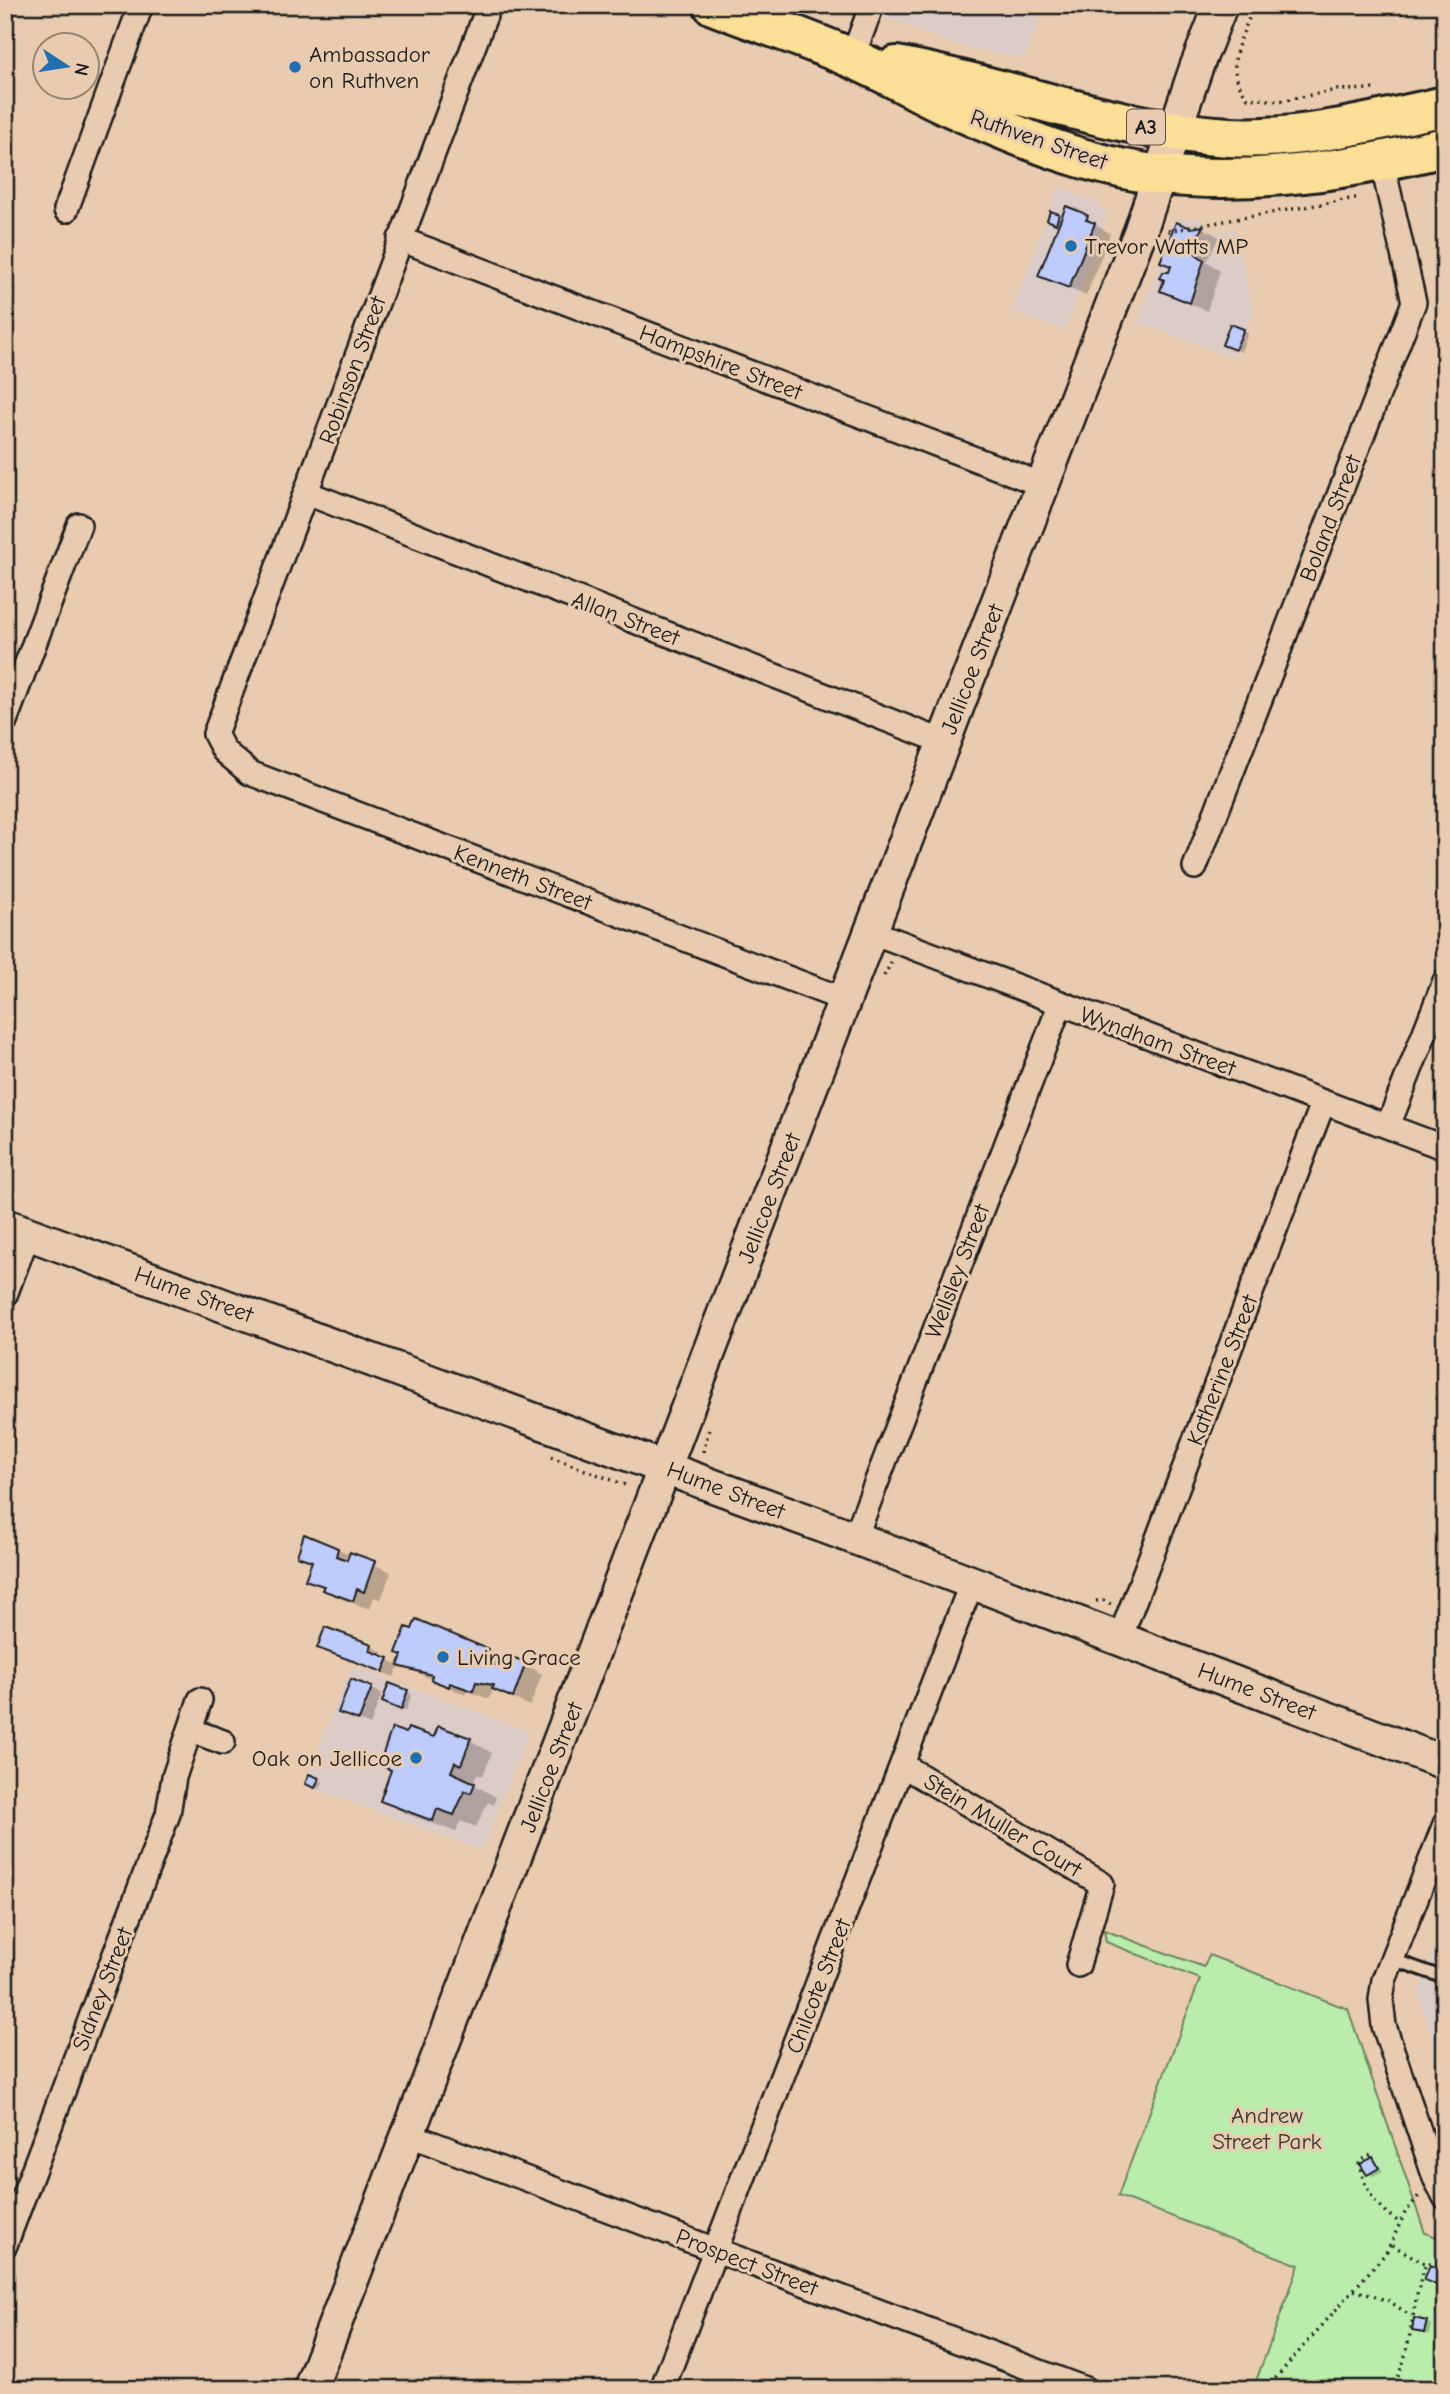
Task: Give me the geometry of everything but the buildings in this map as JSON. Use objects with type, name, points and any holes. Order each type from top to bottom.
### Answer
[{"type":"highway","name":"Ruthven Street","points":[[713,5],[852,58],[950,107],[1030,140],[1083,158],[1162,175],[1264,179],[1385,176],[1445,147]]},
{"type":"highway","name":"Ruthven Street","points":[[852,58],[960,77],[1116,122],[1230,137],[1294,134],[1445,106]]},
{"type":"street","points":[[66,210],[141,5]]},
{"type":"street","name":"Robinson Street","points":[[215,734],[489,5]]},
{"type":"street","points":[[852,58],[872,5]]},
{"type":"street","name":"Jellicoe Street","points":[[310,2389],[410,2135],[1162,175],[1196,68],[1221,5]]},
{"type":"street","name":"Boland Street","points":[[1195,867],[1414,302],[1385,176]]},
{"type":"street","name":"Hampshire Street","points":[[400,239],[1043,485]]},
{"type":"street","name":"Allan Street","points":[[307,493],[944,742]]},
{"type":"street","points":[[5,721],[79,525]]},
{"type":"street","name":"Kenneth Street","points":[[215,734],[224,751],[250,773],[845,1000]]},
{"type":"street","name":"Wyndham Street","points":[[872,932],[1445,1148]]},
{"type":"street","points":[[1388,1126],[1445,981]]},
{"type":"street","name":"Wellsley Street","points":[[855,1538],[1060,1004]]},
{"type":"street","name":"Katherine Street","points":[[1120,1638],[1323,1103]]},
{"type":"street","points":[[5,1295],[17,1229]]},
{"type":"street","name":"Hume Street","points":[[17,1229],[666,1467],[1445,1763]]},
{"type":"street","name":"Chilcote Street","points":[[662,2389],[904,1766],[972,1582]]},
{"type":"street","name":"Sidney Street","points":[[5,2245],[168,1814],[174,1777],[200,1700]]},
{"type":"street","points":[[190,1730],[223,1742]]},
{"type":"street","name":"Stein Muller Court","points":[[904,1766],[1102,1884],[1078,1965]]},
{"type":"street","points":[[1441,2190],[1384,2026],[1382,1990],[1443,1834]]},
{"type":"street","name":"Prospect Street","points":[[410,2135],[1085,2389]]},
{"type":"lane","points":[[1392,1959],[1445,1978]]},
{"type":"path","points":[[1254,5],[1232,68],[1236,84],[1248,98],[1280,101],[1337,90],[1380,88]]},
{"type":"path","points":[[1167,231],[1221,221],[1385,176]]},
{"type":"path","points":[[1221,211],[1221,221]]},
{"type":"path","points":[[1371,2155],[1359,2162],[1365,2185],[1379,2207],[1401,2224]]},
{"type":"path","points":[[1266,2389],[1392,2245],[1417,2196],[1441,2190]]},
{"type":"path","points":[[1392,2245],[1426,2264],[1445,2263]]},
{"type":"path","points":[[1391,2389],[1400,2373],[1411,2316],[1426,2264]]},
{"type":"path","points":[[1354,2290],[1389,2301],[1411,2316]]},
{"type":"shaded area","points":[[853,5],[1045,5],[1025,59],[956,45]]},
{"type":"shaded area","points":[[1058,187],[1099,203],[1107,219],[1065,331],[1012,311]]},
{"type":"shaded area","points":[[1202,218],[1205,234],[1236,229],[1253,314],[1235,359],[1138,322],[1174,220]]},
{"type":"shaded area","name":"Oak on Jellicoe","points":[[352,1665],[529,1732],[482,1851],[304,1785]]},
{"type":"shaded area","points":[[1445,1920],[1445,2082],[1418,1993]]},
{"type":"green space","name":"Andrew Street Park","points":[[1104,1930],[1204,1967],[1209,1955],[1348,2009],[1425,2233],[1445,2240],[1445,2389],[1253,2389],[1299,2265],[1118,2196],[1200,1979],[1106,1942]]},
{"type":"place","name":"Ambassador on Ruthven","points":[[295,67]]},
{"type":"place","name":"Trevor Watts MP","points":[[1071,246]]},
{"type":"place","name":"Living Grace","points":[[443,1657]]},
{"type":"place","name":"Oak on Jellicoe","points":[[416,1758]]}]
